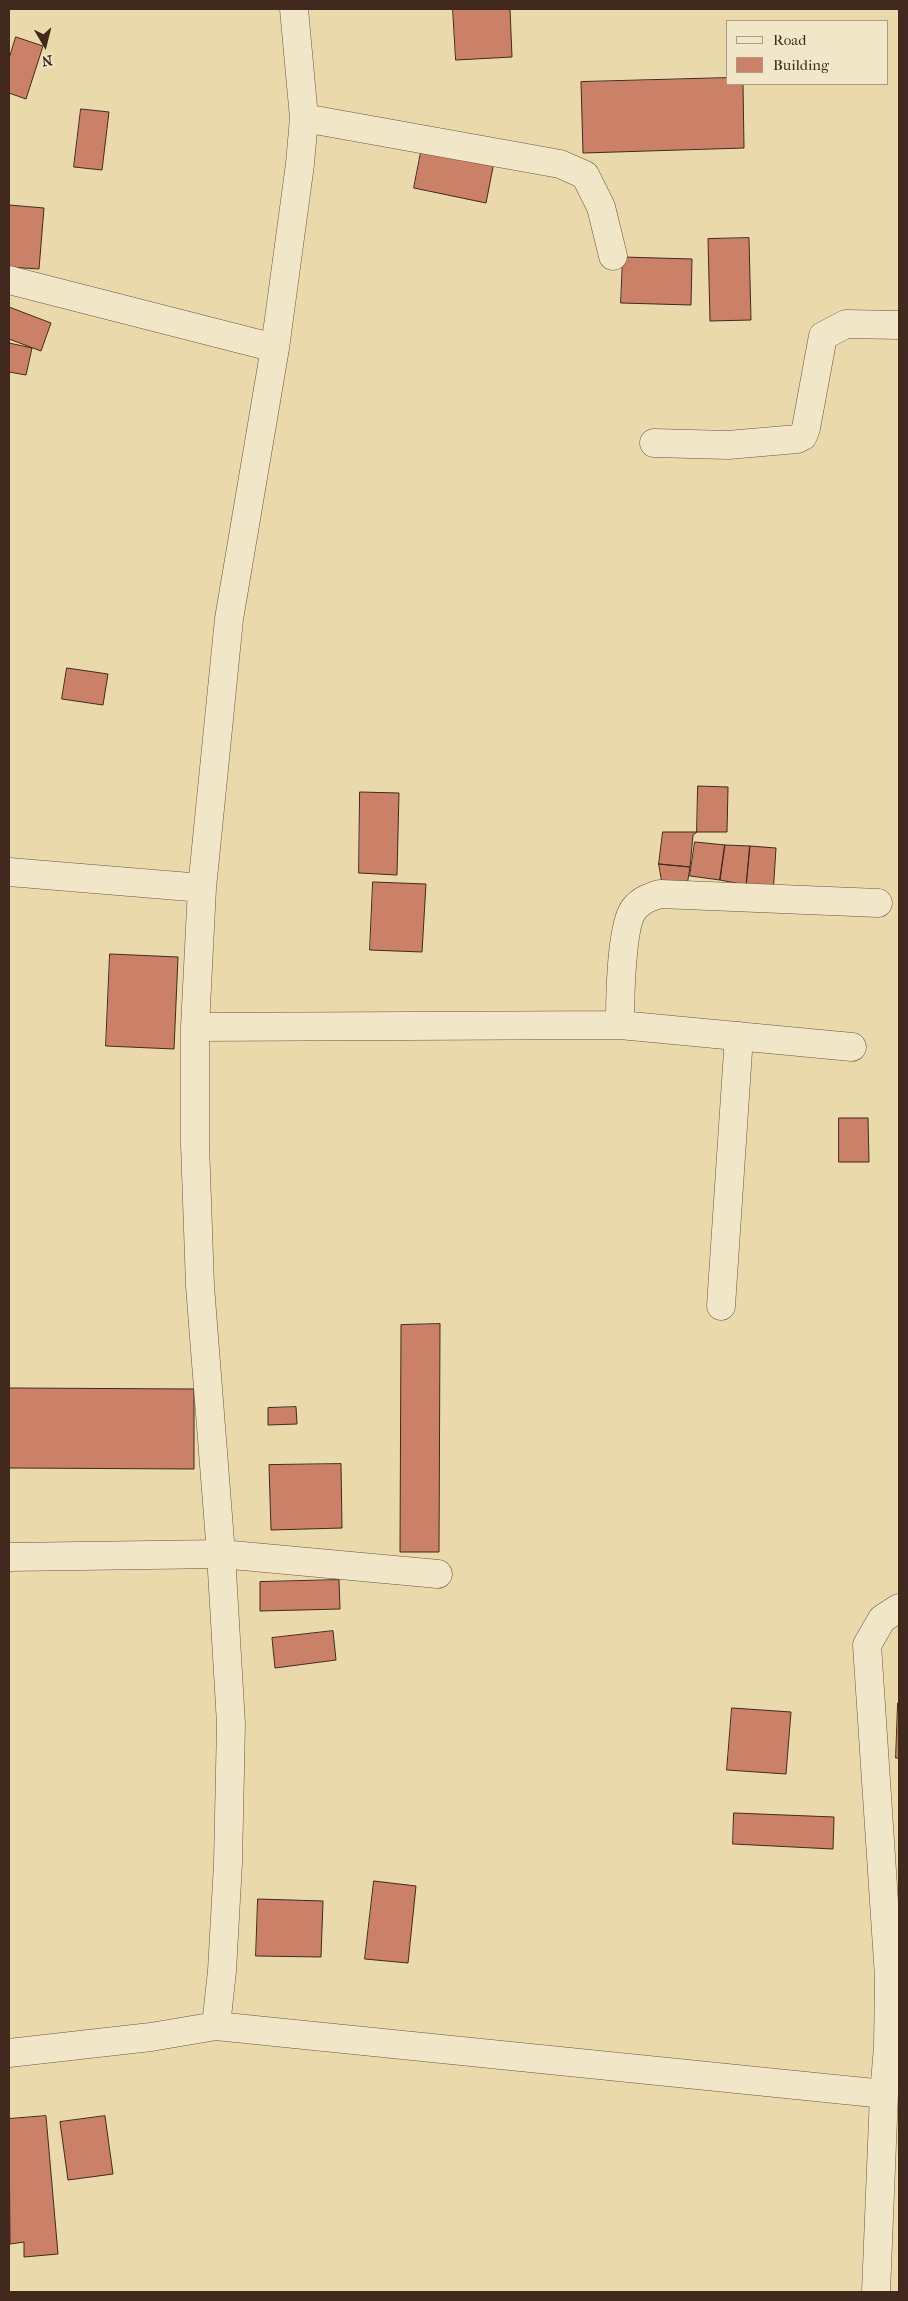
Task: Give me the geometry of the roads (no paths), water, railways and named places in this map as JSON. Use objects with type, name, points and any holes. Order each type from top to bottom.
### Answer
[{"type":"street","points":[[216,2026],[222,1971],[228,1863],[231,1724],[221,1554],[200,1286],[195,1144],[195,1027],[202,888],[230,619],[275,348],[300,164],[304,118],[294,9]]},
{"type":"street","points":[[304,118],[560,164],[585,175],[601,207],[612,256]]},
{"type":"street","points":[[9,280],[275,348]]},
{"type":"street","points":[[654,443],[728,445],[797,439],[803,436],[806,428],[823,336],[846,324],[899,324]]},
{"type":"street","points":[[9,872],[202,888]]},
{"type":"street","points":[[620,1025],[626,929],[632,910],[642,900],[660,894],[878,903]]},
{"type":"street","points":[[195,1027],[620,1025],[852,1047]]},
{"type":"street","points":[[721,1306],[739,1036]]},
{"type":"street","points":[[9,1557],[221,1554],[438,1574]]},
{"type":"street","points":[[876,2292],[884,2094],[888,2047],[888,1977],[867,1646],[882,1619],[899,1608]]},
{"type":"street","points":[[9,2053],[141,2038],[216,2026],[884,2094]]}]
